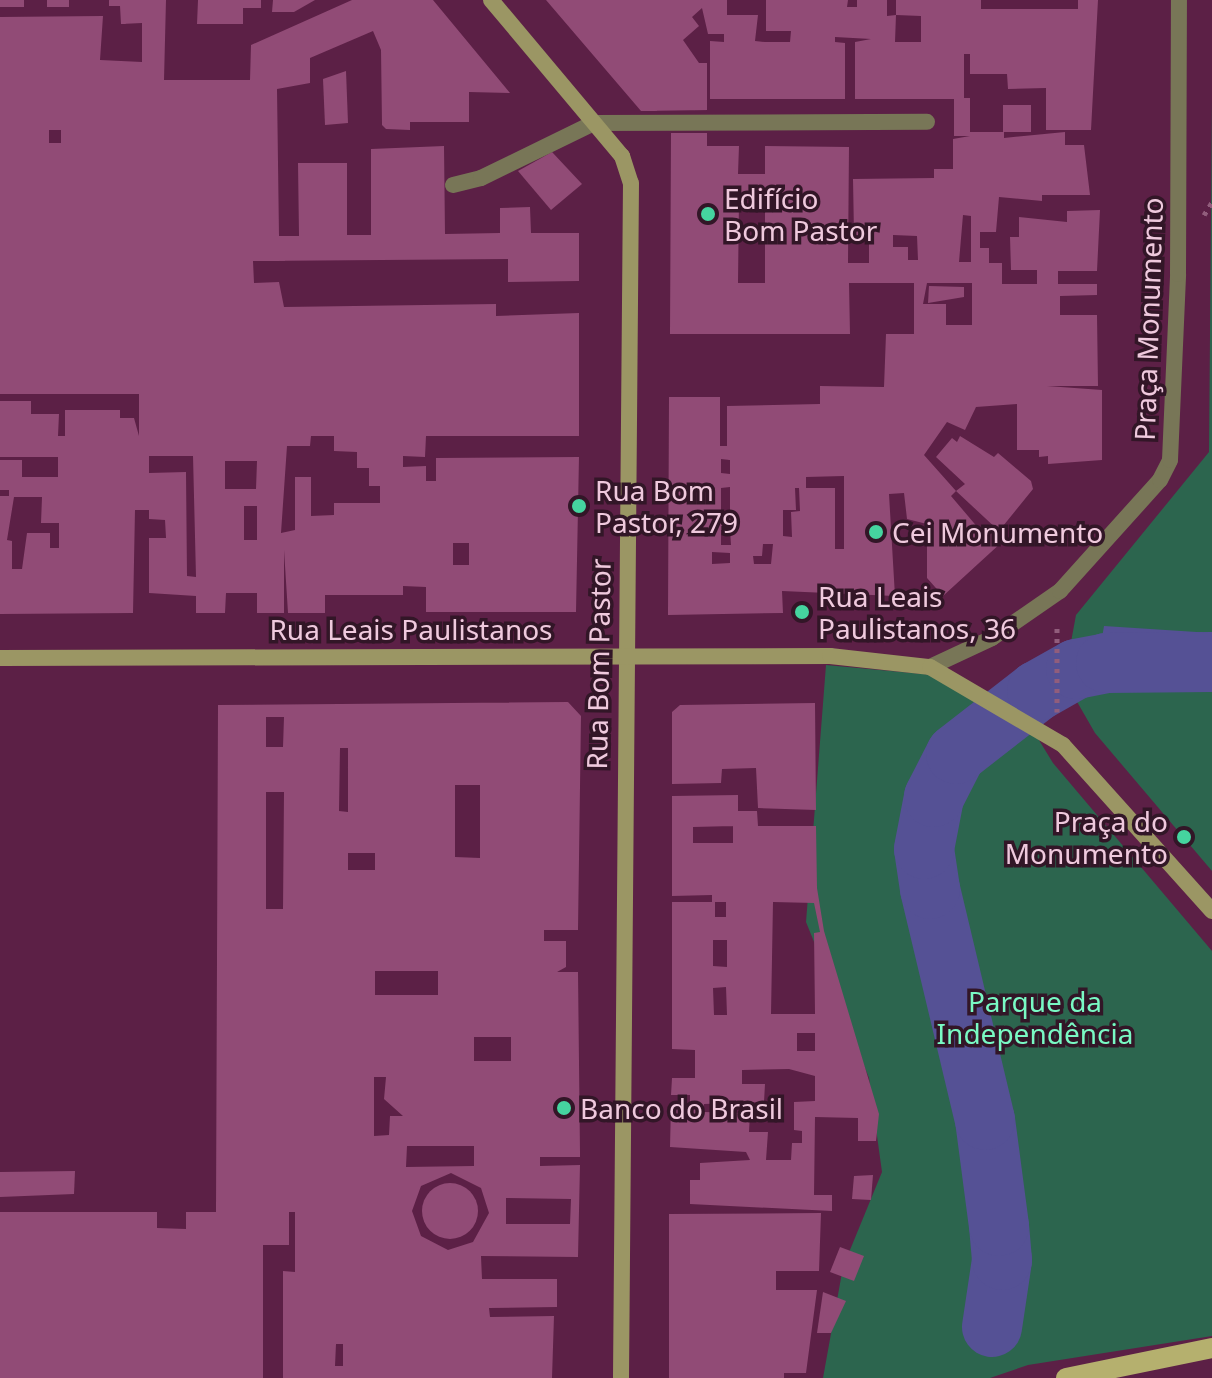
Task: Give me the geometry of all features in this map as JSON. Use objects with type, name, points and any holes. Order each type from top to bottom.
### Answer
[{"type":"main road","name":"Rua Bom Pastor","points":[[491,0],[622,156],[631,183],[624,655],[621,1378]]},
{"type":"main road","name":"Rua Leais Paulistanos","points":[[0,658],[830,656],[930,667],[1063,745],[1212,911]]},
{"type":"main road","points":[[1066,1378],[1212,1348]]},
{"type":"street","name":"Praça Monumento","points":[[930,667],[992,638],[1060,591],[1160,480],[1170,460],[1178,274],[1179,0]]},
{"type":"street","points":[[453,185],[481,178],[594,123],[927,122]]},
{"type":"path","points":[[1053,663],[1054,698]]},
{"type":"green space","points":[[1212,98],[1212,871],[1095,733],[1072,693],[1066,669],[1076,615],[1209,452]]},
{"type":"green space","name":"Parque da Independência","points":[[826,665],[944,676],[1034,732],[1053,763],[1212,951],[1212,1336],[1028,1365],[990,1378],[823,1378],[843,1267],[882,1172],[869,1078],[806,922]]},
{"type":"shaded area","points":[[1104,626],[1212,633],[1212,690],[1094,686]]},
{"type":"building","points":[[0,0],[24,0],[24,7],[0,7]]},
{"type":"building","points":[[47,0],[69,0],[69,7],[47,7]]},
{"type":"building","points":[[109,0],[166,0],[164,80],[250,80],[251,45],[352,0],[433,0],[510,93],[469,92],[469,122],[410,122],[410,130],[386,129],[382,125],[381,50],[373,31],[310,58],[310,83],[277,89],[279,236],[299,236],[298,163],[347,163],[347,235],[371,235],[371,149],[444,146],[445,234],[500,233],[500,208],[530,207],[531,233],[579,233],[579,281],[508,282],[508,259],[253,261],[254,283],[279,282],[284,307],[496,304],[496,316],[579,313],[579,436],[426,436],[425,457],[403,456],[403,467],[426,466],[426,481],[436,481],[436,458],[579,457],[576,612],[426,612],[426,587],[403,586],[403,595],[325,595],[325,613],[288,613],[284,550],[284,613],[257,613],[257,593],[226,593],[225,613],[196,613],[196,596],[149,593],[149,538],[166,538],[165,520],[149,519],[149,510],[135,510],[133,613],[0,614],[0,496],[9,496],[9,490],[0,490],[0,460],[22,460],[22,477],[58,477],[58,457],[0,457],[0,401],[31,401],[31,414],[59,414],[58,436],[65,436],[65,410],[120,410],[120,418],[134,418],[139,436],[139,394],[0,394],[0,17],[103,16],[100,60],[142,62],[142,23],[121,24],[120,6],[109,6]],"holes":[[[49,130],[61,130],[61,143],[49,143]],[[311,436],[334,436],[334,451],[357,452],[357,468],[369,468],[369,486],[380,486],[380,503],[334,503],[334,515],[311,516],[311,477],[295,477],[295,530],[281,533],[287,446],[310,446]],[[149,456],[193,456],[196,577],[187,576],[186,472],[149,473]],[[225,461],[257,461],[256,489],[225,489]],[[14,497],[42,497],[41,523],[59,523],[59,548],[50,548],[50,533],[27,533],[22,569],[12,569],[12,541],[7,540]],[[244,506],[257,506],[257,540],[244,540]],[[453,543],[469,543],[469,565],[453,565]]]},
{"type":"building","points":[[198,0],[261,0],[261,8],[243,8],[243,24],[197,24]]},
{"type":"building","points":[[273,0],[315,0],[294,12],[272,12]]},
{"type":"building","points":[[546,0],[727,0],[727,15],[758,15],[755,41],[790,42],[791,31],[766,31],[766,0],[848,0],[847,7],[857,7],[857,0],[887,0],[887,16],[896,15],[896,0],[981,0],[981,9],[1078,9],[1078,0],[1098,0],[1091,130],[1046,130],[1046,88],[1008,89],[1007,74],[970,74],[970,54],[964,54],[964,98],[970,98],[970,132],[1003,132],[1003,105],[1031,105],[1031,132],[1004,132],[1004,138],[1065,132],[1065,145],[1084,145],[1090,195],[1042,195],[1042,201],[999,197],[996,232],[980,232],[980,248],[989,248],[989,263],[1002,263],[1002,284],[1037,284],[1037,270],[1011,270],[1010,237],[1019,237],[1019,217],[1067,222],[1067,211],[1100,210],[1097,271],[1058,271],[1058,284],[1097,284],[1097,295],[1060,296],[1060,315],[1097,315],[1098,386],[1047,386],[1102,390],[1102,460],[1048,464],[1048,456],[1039,457],[1039,450],[1017,450],[1017,404],[976,407],[965,430],[947,422],[924,455],[956,491],[951,496],[985,536],[992,531],[1002,542],[943,596],[927,578],[927,524],[907,519],[904,493],[889,494],[895,596],[782,591],[783,613],[668,615],[669,397],[720,397],[720,446],[727,446],[727,406],[820,404],[820,386],[884,387],[886,334],[914,334],[914,283],[849,283],[850,334],[670,334],[671,133],[707,133],[707,146],[739,146],[738,174],[765,174],[765,146],[849,147],[848,263],[869,263],[869,235],[854,235],[853,179],[934,178],[934,169],[953,169],[953,139],[970,136],[954,136],[954,99],[855,99],[855,42],[871,39],[835,37],[835,42],[845,43],[845,99],[710,99],[710,41],[724,42],[724,34],[708,34],[702,8],[692,17],[699,26],[683,40],[699,63],[707,63],[707,110],[641,111]],"holes":[[[896,15],[921,16],[921,42],[895,42]],[[739,200],[765,200],[765,283],[738,283]],[[963,215],[971,216],[971,262],[959,262]],[[893,235],[917,236],[918,260],[908,260],[908,247],[893,247]],[[927,283],[972,283],[972,325],[946,325],[946,304],[923,304]],[[721,459],[730,460],[730,474],[721,473]],[[844,476],[844,549],[835,549],[835,488],[806,488],[806,477]],[[730,487],[730,517],[721,517],[721,488]],[[795,488],[799,488],[800,511],[791,512],[792,537],[783,536],[783,510],[796,510]],[[721,530],[730,530],[731,545],[721,545]],[[763,544],[773,544],[771,564],[754,564],[753,556],[762,556]],[[712,552],[730,553],[730,563],[712,564]]]},
{"type":"building","points":[[346,71],[348,123],[325,125],[323,79]]},
{"type":"building","points":[[552,152],[582,184],[551,210],[518,171]]},
{"type":"building","points":[[929,286],[964,287],[964,297],[928,303]]},
{"type":"building","points":[[960,436],[994,457],[998,453],[1031,481],[1033,489],[999,531],[956,491],[965,484],[936,457],[952,438],[957,442]]},
{"type":"building","points":[[568,702],[581,716],[578,930],[544,930],[544,941],[566,941],[566,967],[557,972],[578,972],[580,1157],[540,1157],[540,1166],[580,1165],[578,1257],[481,1256],[482,1279],[557,1279],[557,1307],[489,1308],[490,1317],[554,1316],[552,1378],[283,1378],[283,1271],[295,1272],[295,1212],[289,1212],[289,1245],[263,1245],[263,1378],[0,1378],[0,1212],[157,1212],[157,1228],[186,1229],[186,1212],[216,1212],[218,705]],"holes":[[[266,717],[284,717],[283,747],[266,747]],[[340,748],[348,748],[348,812],[339,811]],[[455,785],[480,785],[480,858],[455,857]],[[266,792],[284,792],[283,909],[266,909]],[[348,853],[375,853],[375,870],[348,870]],[[375,971],[438,971],[438,995],[375,995]],[[474,1037],[511,1037],[511,1061],[474,1061]],[[374,1077],[386,1077],[384,1099],[403,1116],[390,1116],[389,1135],[374,1136]],[[407,1146],[474,1146],[474,1166],[406,1167]],[[451,1173],[481,1188],[489,1213],[473,1242],[448,1250],[421,1236],[412,1211],[421,1186]],[[506,1198],[571,1199],[570,1224],[506,1224]],[[336,1344],[343,1344],[343,1366],[335,1366]]]},
{"type":"building","points":[[815,703],[816,810],[758,808],[756,768],[722,769],[721,783],[672,784],[672,712],[680,705]]},
{"type":"building","points":[[738,795],[738,811],[757,811],[758,826],[816,826],[817,888],[824,931],[879,1114],[876,1141],[858,1141],[858,1118],[815,1117],[814,1195],[832,1195],[832,1211],[690,1204],[690,1180],[700,1180],[700,1163],[750,1160],[746,1152],[670,1147],[671,1104],[690,1104],[690,1095],[671,1095],[672,1078],[695,1078],[695,1050],[672,1049],[672,902],[712,902],[712,895],[672,896],[672,796]],"holes":[[[733,826],[733,843],[693,843],[693,827]],[[715,902],[726,902],[726,917],[715,917]],[[773,902],[814,903],[820,932],[814,933],[815,1014],[771,1014]],[[713,940],[727,940],[727,967],[713,966]],[[726,987],[727,1015],[714,1015],[713,988]],[[797,1033],[815,1033],[815,1051],[797,1051]],[[789,1069],[815,1076],[815,1101],[794,1102],[794,1130],[802,1131],[802,1143],[792,1143],[791,1160],[766,1160],[768,1132],[749,1132],[750,1113],[703,1112],[704,1104],[764,1102],[765,1084],[742,1084],[742,1070]]]},
{"type":"building","points":[[75,1171],[74,1194],[0,1197],[0,1172]]},
{"type":"building","points":[[873,1175],[871,1200],[852,1199],[854,1176]]},
{"type":"building","points":[[450,1183],[470,1191],[478,1211],[470,1231],[450,1239],[430,1231],[422,1211],[430,1191]]},
{"type":"building","points":[[821,1213],[819,1271],[776,1271],[776,1290],[817,1290],[806,1373],[784,1373],[784,1378],[669,1378],[669,1214]]},
{"type":"building","points":[[840,1247],[864,1256],[854,1281],[830,1272]]},
{"type":"building","points":[[823,1292],[846,1301],[831,1333],[817,1333]]},
{"type":"waterway","points":[[992,1327],[1002,1260],[999,1226],[985,1120],[930,889],[924,849],[934,797],[956,754],[1037,691],[1076,669],[1106,663],[1212,662]]},
{"type":"place","name":"Edifício Bom Pastor","points":[[708,214]]},
{"type":"place","name":"Rua Bom Pastor, 279","points":[[579,506]]},
{"type":"place","name":"Cei Monumento","points":[[876,532]]},
{"type":"place","name":"Rua Leais Paulistanos, 36","points":[[802,612]]},
{"type":"place","name":"Praça do Monumento","points":[[1184,837]]},
{"type":"place","name":"Banco do Brasil","points":[[564,1108]]}]
